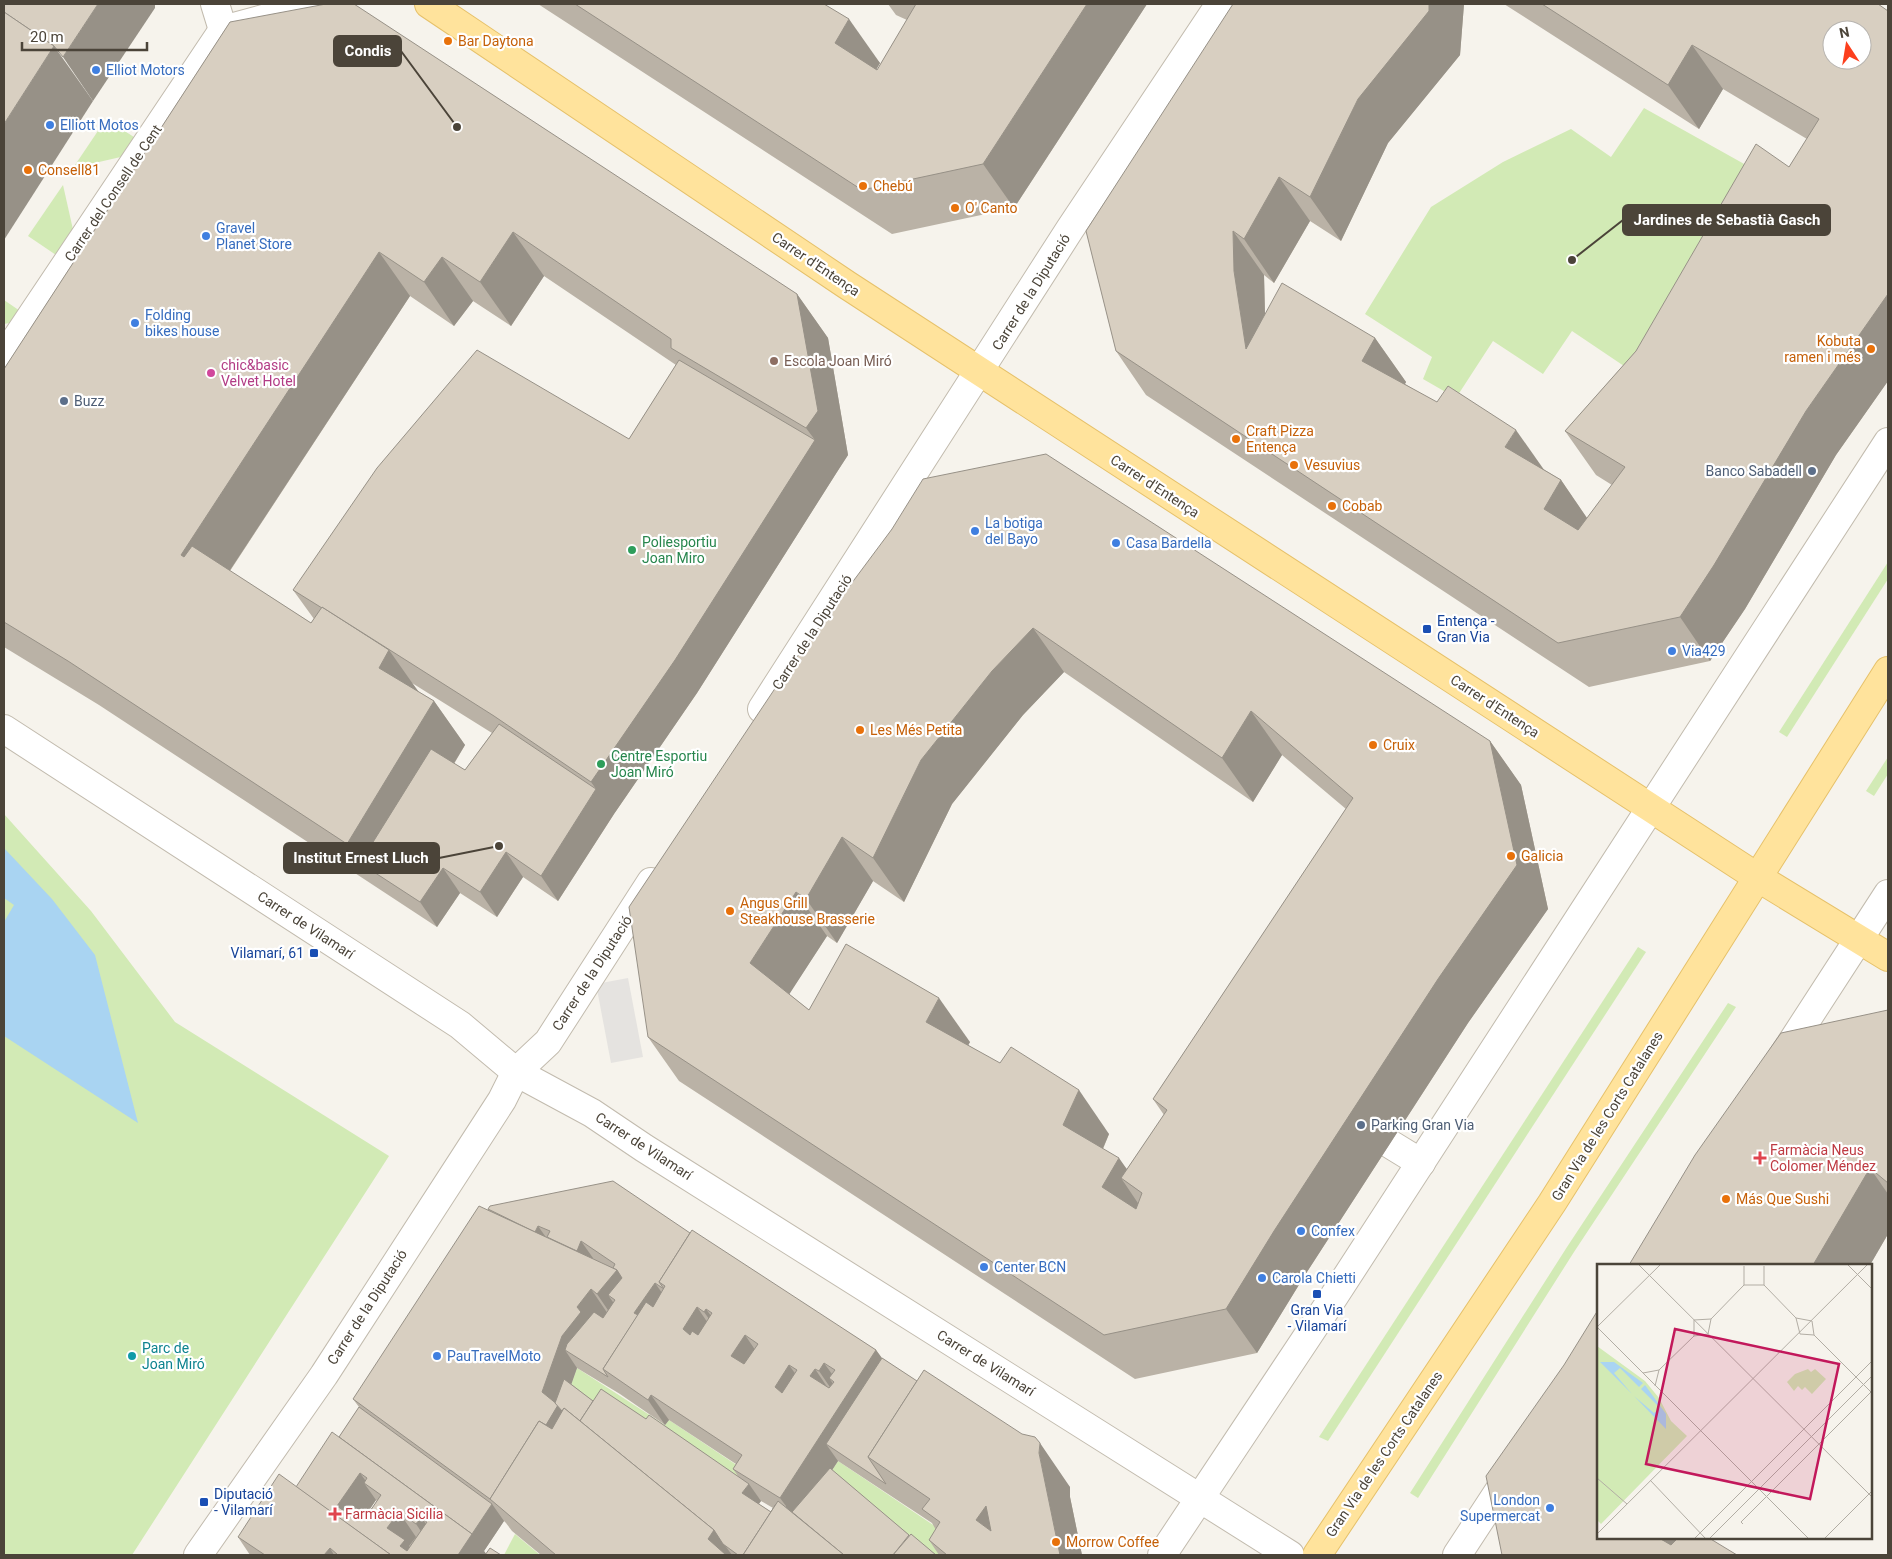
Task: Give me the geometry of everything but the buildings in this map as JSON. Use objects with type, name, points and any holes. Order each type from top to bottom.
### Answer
[{"type":"main road","name":"Carrer d'Entença","points":[[429,4],[980,372],[1757,877],[1888,957]]},
{"type":"main road","name":"Gran Via de les Corts Catalanes","points":[[1316,1555],[1552,1202],[1888,671]]},
{"type":"street","points":[[216,4],[223,30],[318,4]]},
{"type":"street","name":"Carrer de la Diputació","points":[[749,730],[1070,229],[1220,4]]},
{"type":"street","name":"Carrer del Consell de Cent","points":[[4,357],[223,30]]},
{"type":"street","points":[[1162,1555],[1198,1498],[1287,1369],[1650,806],[1888,442]]},
{"type":"street","name":"Carrer de Vilamarí","points":[[4,729],[460,1026],[516,1072],[592,1113],[644,1148],[1290,1555]]},
{"type":"street","name":"Carrer de la Diputació","points":[[198,1555],[324,1375],[502,1100],[516,1072],[548,1042],[662,864]]},
{"type":"street","points":[[1768,1079],[1860,940],[1888,894]]},
{"type":"street","points":[[1390,1144],[1422,1162]]},
{"type":"street","points":[[1457,1555],[1525,1452]]},
{"type":"green space","points":[[1644,108],[1787,188],[1667,395],[1572,331],[1543,374],[1493,341],[1456,398],[1423,379],[1432,357],[1365,314],[1431,207],[1503,162],[1571,129],[1611,157]]},
{"type":"green space","points":[[106,119],[137,139],[125,156],[73,168]]},
{"type":"green space","points":[[63,185],[74,234],[59,257],[28,236]]},
{"type":"green space","points":[[4,300],[23,313],[15,322],[4,324]]},
{"type":"green space","points":[[1888,562],[1888,579],[1787,737],[1779,732]]},
{"type":"green space","points":[[1888,757],[1888,774],[1874,796],[1866,791]]},
{"type":"green space","name":"Parc de Joan Miró","points":[[4,814],[91,911],[175,1022],[389,1156],[132,1555],[4,1555]]},
{"type":"green space","points":[[1638,947],[1646,952],[1328,1441],[1319,1437]]},
{"type":"green space","points":[[1728,1003],[1736,1007],[1574,1252],[1418,1498],[1410,1493],[1567,1247]]},
{"type":"green space","points":[[577,1368],[665,1425],[669,1420],[759,1480],[750,1494],[607,1415],[570,1387]]},
{"type":"green space","points":[[838,1461],[960,1543],[951,1555],[924,1555],[796,1526]]},
{"type":"green space","points":[[515,1534],[540,1555],[504,1555]]},
{"type":"shaded area","points":[[628,978],[643,1057],[611,1063],[596,984]]},
{"type":"water","points":[[4,848],[52,899],[95,955],[138,1123],[4,1036],[4,922],[14,905],[4,898]]},
{"type":"place","name":"Bar Daytona","points":[[448,41]]},
{"type":"place","name":"Elliot Motors","points":[[96,70]]},
{"type":"place","name":"Elliott Motos","points":[[50,125]]},
{"type":"place","name":"Condis","points":[[457,127]]},
{"type":"place","name":"Consell81","points":[[28,170]]},
{"type":"place","name":"Chebú","points":[[863,186]]},
{"type":"place","name":"O' Canto","points":[[955,208]]},
{"type":"place","name":"Gravel Planet Store","points":[[206,236]]},
{"type":"place","name":"Jardines de Sebastià Gasch","points":[[1572,260]]},
{"type":"place","name":"Folding bikes house","points":[[135,323]]},
{"type":"place","name":"Kobuta ramen i més","points":[[1871,349]]},
{"type":"place","name":"Escola Joan Miró","points":[[774,361]]},
{"type":"place","name":"chic&basic Velvet Hotel","points":[[211,373]]},
{"type":"place","name":"Buzz","points":[[64,401]]},
{"type":"place","name":"Craft Pizza Entença","points":[[1236,439]]},
{"type":"place","name":"Vesuvius","points":[[1294,465]]},
{"type":"place","name":"Banco Sabadell","points":[[1812,471]]},
{"type":"place","name":"Cobab","points":[[1332,506]]},
{"type":"place","name":"La botiga del Bayo","points":[[975,531]]},
{"type":"place","name":"Casa Bardella","points":[[1116,543]]},
{"type":"place","name":"Poliesportiu Joan Miro","points":[[632,550]]},
{"type":"place","name":"Entença - Gran Via","points":[[1427,629]]},
{"type":"place","name":"Via429","points":[[1672,651]]},
{"type":"place","name":"Les Més Petita","points":[[860,730]]},
{"type":"place","name":"Cruix","points":[[1373,745]]},
{"type":"place","name":"Centre Esportiu Joan Miró","points":[[601,764]]},
{"type":"place","name":"Institut Ernest Lluch","points":[[499,846]]},
{"type":"place","name":"Galicia","points":[[1511,856]]},
{"type":"place","name":"Angus Grill Steakhouse Brasserie","points":[[730,911]]},
{"type":"place","name":"Vilamarí, 61","points":[[314,953]]},
{"type":"place","name":"Parking Gran Via","points":[[1361,1125]]},
{"type":"place","name":"Farmàcia Neus Colomer Méndez","points":[[1760,1158]]},
{"type":"place","name":"Más Que Sushi","points":[[1726,1199]]},
{"type":"place","name":"Confex","points":[[1301,1231]]},
{"type":"place","name":"Center BCN","points":[[984,1267]]},
{"type":"place","name":"Carola Chietti","points":[[1262,1278]]},
{"type":"place","name":"Gran Via - Vilamarí","points":[[1317,1294]]},
{"type":"place","name":"Parc de Joan Miró","points":[[132,1356]]},
{"type":"place","name":"PauTravelMoto","points":[[437,1356]]},
{"type":"place","name":"Diputació - Vilamarí","points":[[204,1502]]},
{"type":"place","name":"London Supermercat","points":[[1550,1508]]},
{"type":"place","name":"Farmàcia Sicilia","points":[[335,1514]]},
{"type":"place","name":"Morrow Coffee","points":[[1056,1542]]}]
